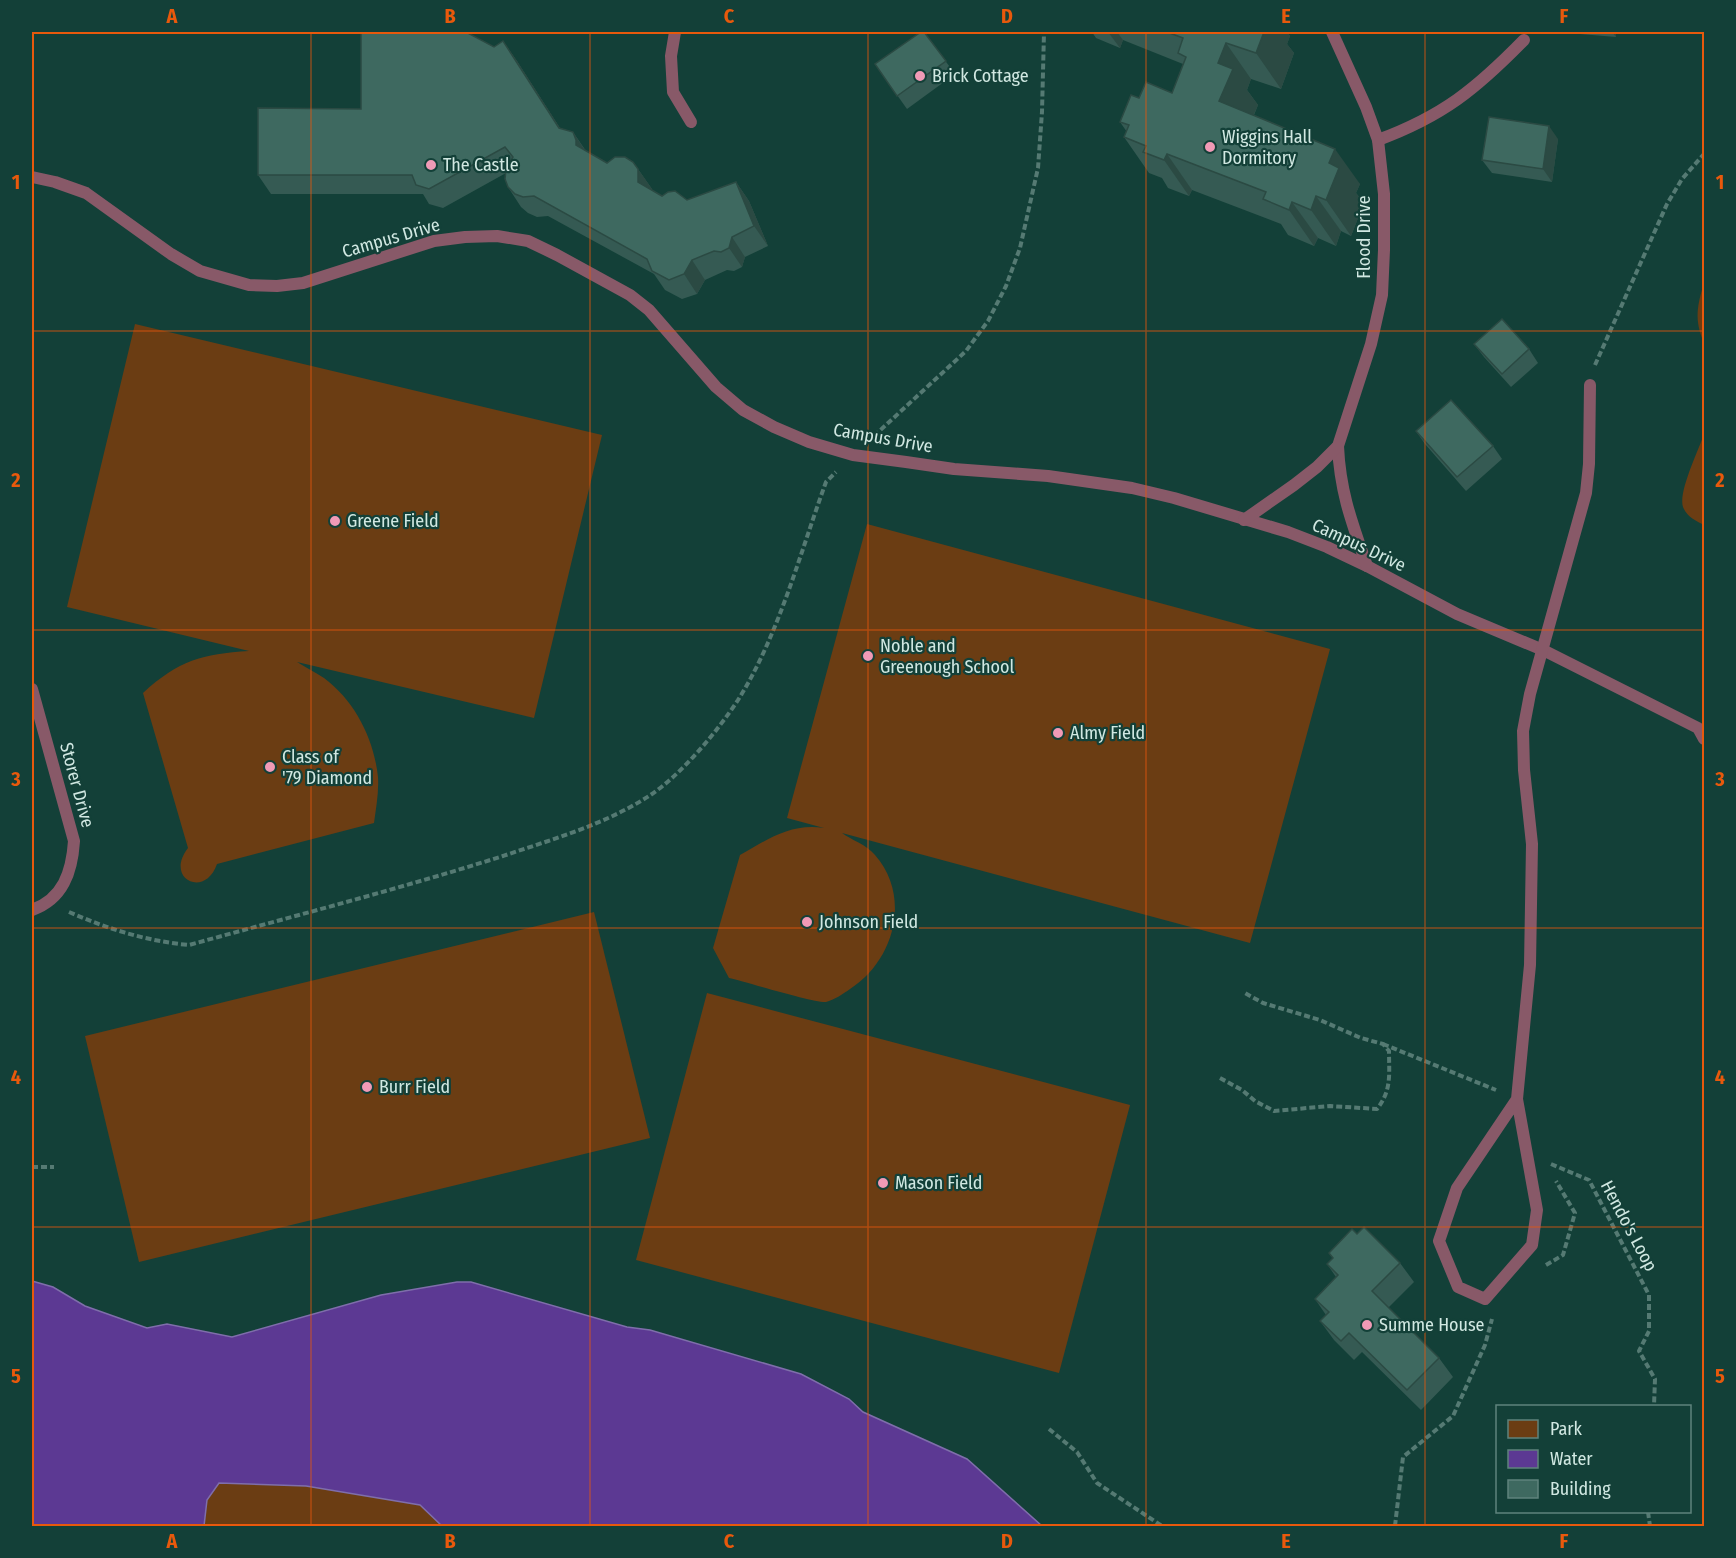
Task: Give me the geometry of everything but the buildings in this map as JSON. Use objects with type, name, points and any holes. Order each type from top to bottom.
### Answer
[{"type":"lane","points":[[675,32],[671,56],[673,92],[691,123]]},
{"type":"lane","name":"Flood Drive","points":[[1332,32],[1366,107],[1378,140],[1383,194],[1382,295],[1371,344],[1338,446],[1340,475],[1346,504],[1367,566]]},
{"type":"lane","points":[[1378,140],[1410,128],[1458,101],[1494,71],[1524,40]]},
{"type":"lane","name":"Campus Drive","points":[[32,177],[56,182],[86,193],[171,254],[200,271],[249,285],[277,286],[303,283],[444,240],[496,236],[528,242],[557,255],[630,295],[649,310],[716,387],[743,410],[809,442],[853,454],[954,469],[1005,471],[1092,482],[1174,498],[1298,536],[1367,566],[1457,614],[1543,650],[1698,728],[1704,739]]},
{"type":"lane","points":[[1517,1099],[1457,1188],[1439,1241],[1458,1287],[1485,1299],[1532,1245],[1537,1210],[1517,1099],[1530,965],[1531,921],[1532,844],[1524,770],[1523,731],[1530,694],[1586,493],[1589,464],[1590,385]]},
{"type":"lane","name":"Flood Drive","points":[[1244,520],[1317,467],[1338,446]]},
{"type":"lane","name":"Storer Drive","points":[[32,689],[74,841],[71,867],[62,889],[44,905],[32,910]]},
{"type":"path","points":[[66,911],[98,925],[133,936],[189,945],[444,875],[585,829],[620,814],[651,795],[678,774],[737,700],[762,656],[826,482],[853,454],[966,351],[988,321],[1006,286],[1020,248],[1038,168],[1044,32]]},
{"type":"path","points":[[1590,385],[1595,363],[1667,204],[1682,178],[1704,154]]},
{"type":"path","points":[[1243,992],[1263,1003],[1320,1020],[1517,1099]]},
{"type":"path","points":[[1220,1078],[1274,1111],[1330,1106],[1377,1109],[1389,1089],[1389,1050],[1383,1044]]},
{"type":"path","name":"Hendo's Loop","points":[[1549,1170],[1545,1162],[1589,1179],[1649,1295],[1649,1331],[1639,1351],[1655,1379],[1654,1405]]},
{"type":"path","points":[[32,1167],[54,1167]]},
{"type":"path","points":[[1544,1266],[1563,1255],[1575,1213],[1553,1177]]},
{"type":"path","points":[[1395,1527],[1403,1457],[1453,1416],[1485,1345],[1493,1317]]},
{"type":"path","points":[[1049,1429],[1077,1452],[1097,1482],[1162,1527]]},
{"type":"green space","points":[[1704,283],[1704,343],[1698,313]]},
{"type":"green space","name":"Greene Field","points":[[135,324],[602,435],[534,718],[297,662],[335,687],[354,709],[361,722],[372,749],[378,777],[374,823],[217,864],[211,875],[204,881],[196,882],[189,881],[183,876],[182,859],[188,848],[143,693],[168,673],[192,661],[218,654],[249,651],[67,607]]},
{"type":"green space","points":[[1704,434],[1704,525],[1687,513],[1682,500],[1686,481]]},
{"type":"green space","name":"Almy Field","points":[[867,524],[1330,649],[1250,943],[842,833],[875,855],[886,872],[893,890],[895,908],[893,927],[878,962],[850,989],[826,1002],[729,978],[713,948],[740,855],[790,830],[824,828],[787,818]]},
{"type":"green space","name":"Burr Field","points":[[594,912],[650,1138],[139,1262],[85,1036]]},
{"type":"green space","name":"Mason Field","points":[[707,993],[1130,1105],[1059,1373],[636,1260]]},
{"type":"green space","points":[[218,1483],[306,1486],[420,1505],[442,1526],[204,1526],[207,1500]]},
{"type":"water","points":[[32,1281],[53,1287],[85,1306],[147,1328],[167,1324],[232,1337],[381,1295],[457,1282],[471,1282],[627,1327],[650,1330],[801,1374],[849,1399],[863,1412],[967,1459],[1042,1526],[442,1526],[420,1505],[306,1486],[219,1483],[207,1500],[204,1526],[32,1526]]},
{"type":"place","name":"Brick Cottage","points":[[920,76]]},
{"type":"place","name":"Wiggins Hall Dormitory","points":[[1210,147]]},
{"type":"place","name":"The Castle","points":[[431,165]]},
{"type":"place","name":"Greene Field","points":[[335,521]]},
{"type":"place","name":"Noble and Greenough School","points":[[868,656]]},
{"type":"place","name":"Almy Field","points":[[1058,733]]},
{"type":"place","name":"Class of '79 Diamond","points":[[270,767]]},
{"type":"place","name":"Johnson Field","points":[[807,922]]},
{"type":"place","name":"Burr Field","points":[[367,1087]]},
{"type":"place","name":"Mason Field","points":[[883,1183]]},
{"type":"place","name":"Summe House","points":[[1367,1325]]}]
